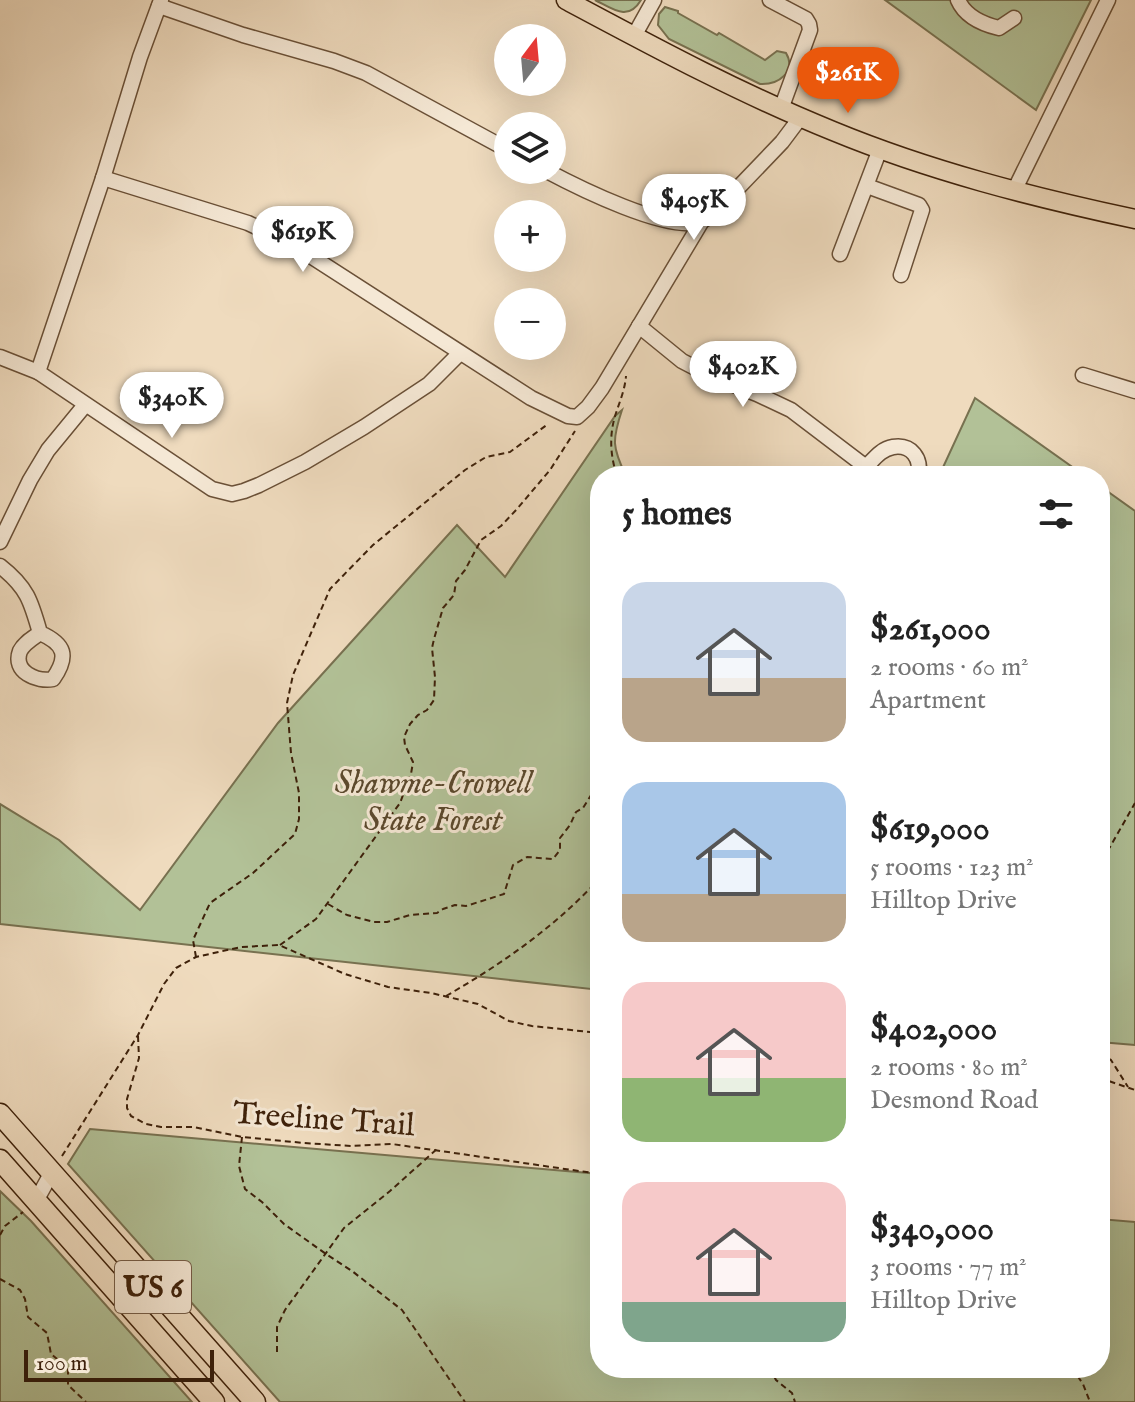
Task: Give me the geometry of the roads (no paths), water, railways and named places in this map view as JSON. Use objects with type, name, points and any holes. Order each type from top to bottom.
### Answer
[{"type":"highway","name":"US 6","points":[[0,1114],[255,1402]]},
{"type":"highway","name":"US 6","points":[[0,1160],[214,1402]]},
{"type":"main road","points":[[566,0],[708,75],[800,118],[880,149],[1014,191],[1135,219]]},
{"type":"street","points":[[634,36],[654,0]]},
{"type":"street","points":[[770,0],[806,19],[810,30],[781,109]]},
{"type":"street","points":[[958,0],[978,22],[999,28],[1014,18]]},
{"type":"street","points":[[1014,191],[1108,0]]},
{"type":"street","points":[[38,372],[160,3],[243,35],[366,73],[494,142]]},
{"type":"street","points":[[103,178],[248,223],[292,244],[531,398],[577,417],[588,407],[620,358],[702,221],[712,215],[782,142],[800,118]]},
{"type":"street","points":[[840,254],[880,149]]},
{"type":"street","points":[[566,181],[645,215],[680,222],[702,221]]},
{"type":"street","points":[[867,186],[922,207],[901,275]]},
{"type":"street","points":[[639,326],[682,361],[791,410],[861,466]]},
{"type":"street","points":[[0,357],[38,372],[212,489],[232,494],[259,485],[364,427],[429,384],[460,353]]},
{"type":"street","points":[[1083,375],[1135,391]]},
{"type":"street","points":[[0,542],[42,460],[85,405]]},
{"type":"street","points":[[872,466],[878,454],[892,447],[902,447],[915,454],[920,466]]},
{"type":"street","points":[[0,566],[16,578],[30,601],[40,633]]},
{"type":"street","points":[[36,1201],[52,1172]]},
{"type":"park label","name":"Shawme-Crowell State Forest","points":[[433,800]]}]
